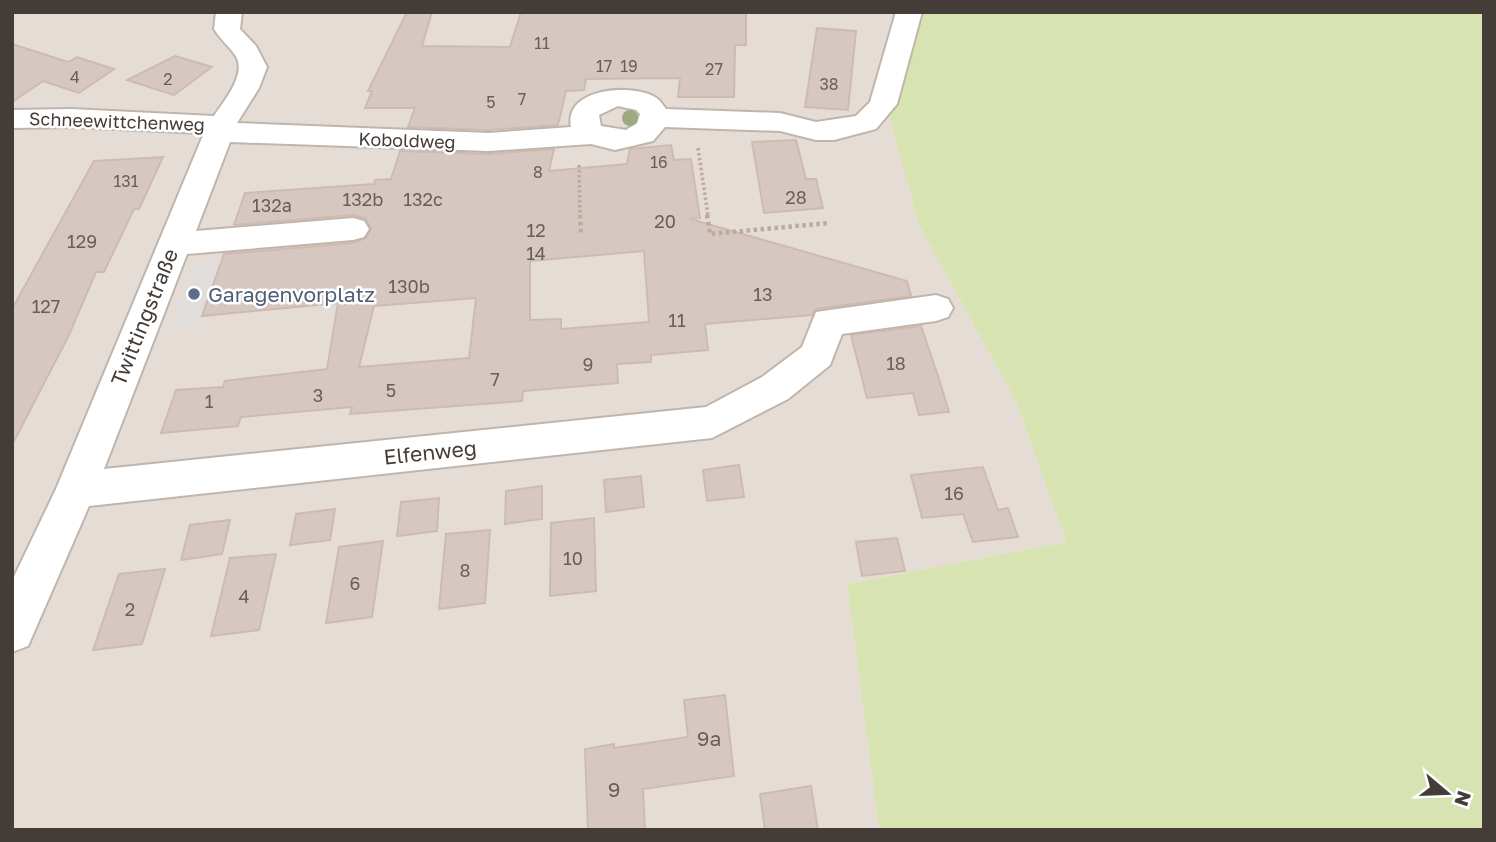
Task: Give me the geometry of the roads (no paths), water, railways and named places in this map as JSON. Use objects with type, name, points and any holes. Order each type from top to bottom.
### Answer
[{"type":"street","name":"Twittingstraße","points":[[12,630],[76,490],[221,128],[252,74],[253,64],[226,32],[225,21],[229,12]]},
{"type":"street","points":[[586,136],[583,119],[588,110],[606,99],[635,98],[652,108],[654,118],[780,122],[816,131],[834,131],[866,123],[876,115],[883,104],[909,12]]},
{"type":"street","name":"Schneewittchenweg","points":[[12,119],[71,118],[221,128]]},
{"type":"street","name":"Koboldweg","points":[[221,128],[424,142],[530,141],[586,136],[621,141],[634,138],[649,129],[654,118]]},
{"type":"street","points":[[173,244],[353,229]]},
{"type":"street","name":"Elfenweg","points":[[76,490],[712,422],[775,388],[817,355],[828,322],[936,309]]},
{"type":"place","name":"Garagenvorplatz","points":[[194,294]]}]
